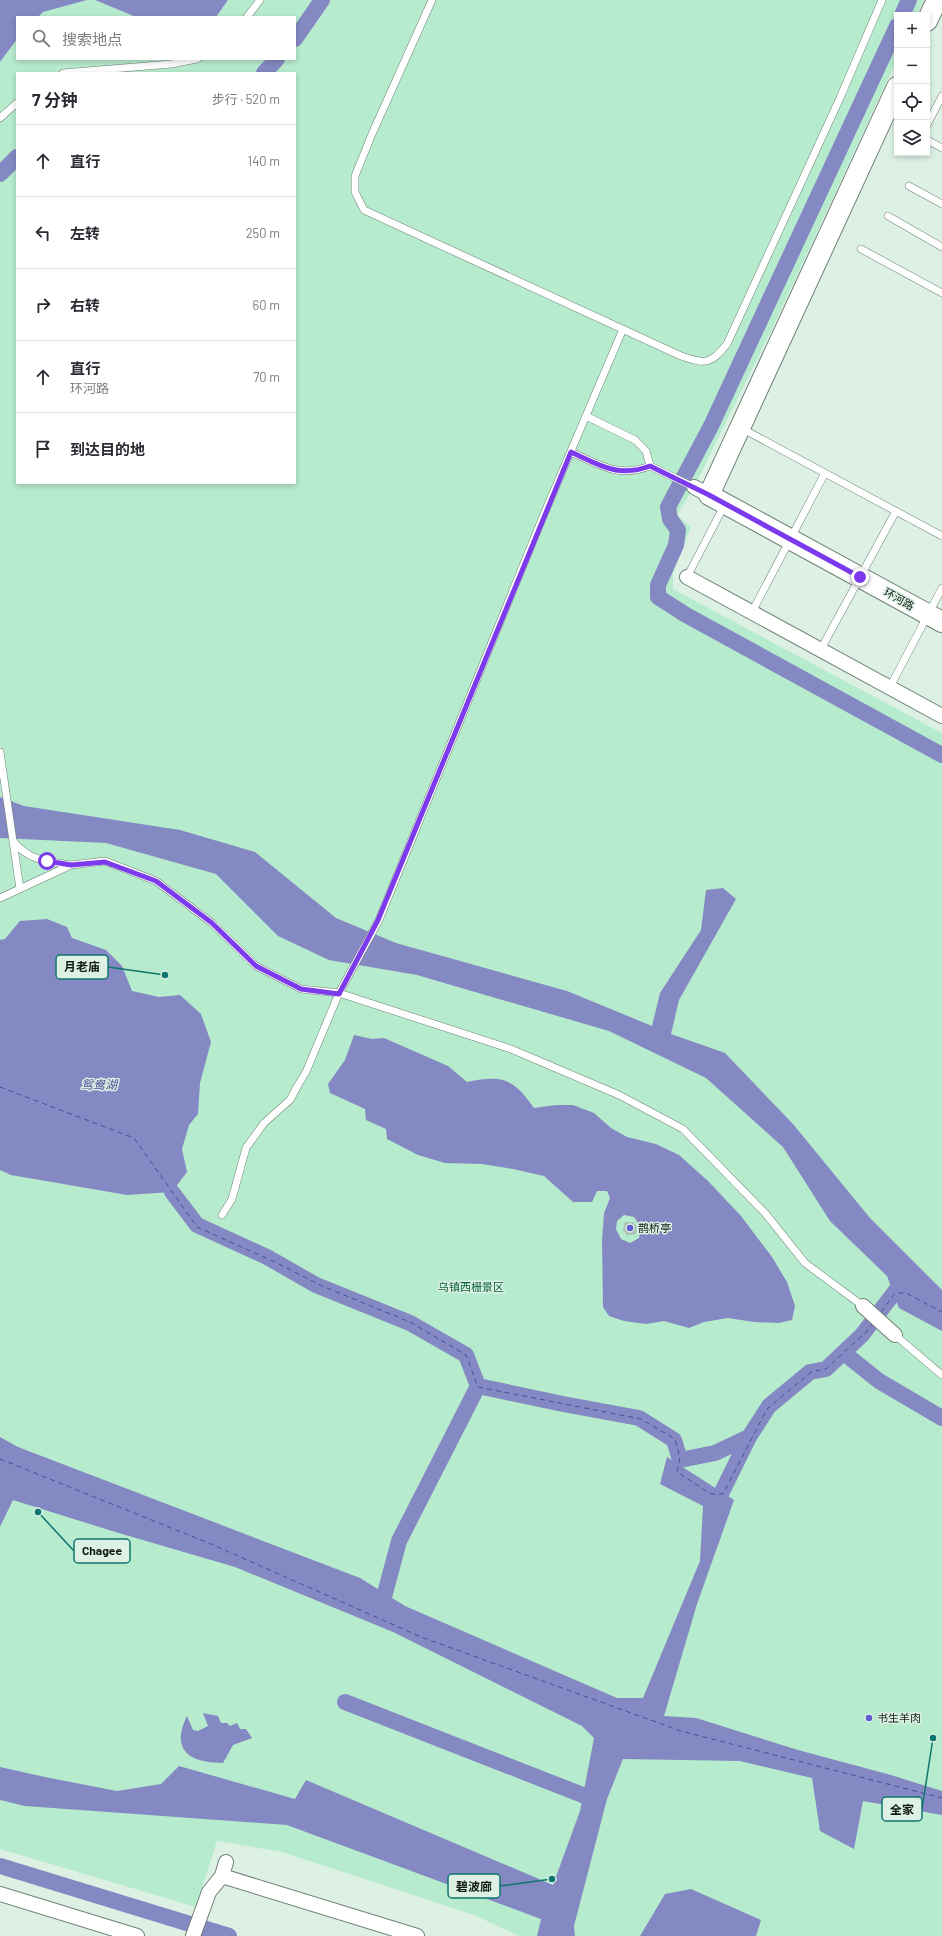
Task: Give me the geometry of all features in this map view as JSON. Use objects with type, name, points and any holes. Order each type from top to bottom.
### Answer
[{"type":"street","points":[[930,15],[937,0]]},
{"type":"street","points":[[709,495],[894,93]]},
{"type":"street","name":"环河路","points":[[709,495],[935,618]]},
{"type":"street","points":[[687,577],[942,716]]},
{"type":"street","points":[[863,1306],[894,1335]]},
{"type":"street","points":[[193,1936],[206,1904],[209,1892],[222,1876],[226,1862]]},
{"type":"street","points":[[222,1876],[417,1936]]},
{"type":"street","points":[[0,1894],[137,1936]]},
{"type":"lane","points":[[248,16],[260,0]]},
{"type":"lane","points":[[432,0],[372,134],[355,176],[355,192],[364,210],[681,356],[701,362],[715,358],[727,344],[840,98],[882,0]]},
{"type":"lane","points":[[75,72],[172,64],[192,60]]},
{"type":"lane","points":[[930,120],[942,96]]},
{"type":"lane","points":[[0,118],[16,104]]},
{"type":"lane","points":[[930,142],[942,148]]},
{"type":"lane","points":[[910,186],[942,204]]},
{"type":"lane","points":[[888,216],[942,247]]},
{"type":"lane","points":[[861,249],[942,293]]},
{"type":"lane","points":[[222,1215],[232,1199],[246,1148],[264,1123],[290,1100],[306,1072],[339,994],[378,920],[623,329]]},
{"type":"lane","points":[[586,416],[635,440],[646,451],[650,466]]},
{"type":"lane","points":[[740,427],[942,536]]},
{"type":"lane","points":[[571,452],[609,470],[624,472],[637,471],[650,466],[709,495],[687,577]]},
{"type":"lane","points":[[752,612],[825,473]]},
{"type":"lane","points":[[821,649],[896,511]]},
{"type":"lane","points":[[890,687],[935,618],[942,588]]},
{"type":"lane","points":[[0,752],[20,889]]},
{"type":"lane","points":[[14,842],[22,851],[31,857],[71,865],[105,862],[156,881],[212,923],[256,966],[301,989],[339,994],[511,1048],[619,1095],[683,1129],[765,1213],[805,1263],[863,1306]]},
{"type":"lane","points":[[0,898],[71,865]]},
{"type":"lane","points":[[894,1335],[942,1376]]},
{"type":"green space","points":[[87,0],[95,0],[134,16],[39,16],[43,12]]},
{"type":"green space","name":"乌镇西栅景区","points":[[228,0],[924,0],[918,12],[894,12],[894,65],[773,327],[694,487],[677,515],[691,527],[673,573],[673,589],[942,733],[942,1936],[519,1936],[474,1915],[282,1852],[217,1841],[196,1907],[0,1849],[0,62],[16,40],[16,60],[296,60],[296,16],[217,16]]},
{"type":"water","points":[[0,0],[87,0],[43,12],[39,16],[16,16],[16,40],[0,62]]},
{"type":"water","points":[[95,0],[228,0],[217,16],[134,16]]},
{"type":"water","points":[[0,797],[24,806],[180,830],[255,852],[336,918],[396,943],[567,991],[652,1026],[660,993],[701,930],[706,890],[723,888],[736,899],[679,1000],[671,1034],[725,1053],[793,1124],[870,1218],[942,1290],[942,1331],[899,1308],[887,1276],[830,1221],[783,1147],[706,1078],[609,1031],[417,975],[329,960],[278,936],[216,874],[106,843],[0,838]]},
{"type":"water","name":"鸳鸯湖","points":[[47,919],[67,927],[72,938],[106,950],[122,966],[132,991],[159,997],[180,995],[201,1014],[211,1042],[200,1083],[198,1114],[189,1125],[182,1149],[187,1172],[172,1192],[127,1195],[11,1175],[0,1170],[0,940],[5,939],[20,921]]},
{"type":"water","points":[[354,1035],[372,1039],[384,1038],[448,1066],[467,1082],[490,1079],[506,1081],[520,1090],[534,1108],[556,1105],[573,1105],[594,1113],[611,1128],[627,1137],[656,1144],[679,1155],[708,1181],[741,1216],[772,1257],[787,1282],[795,1306],[792,1320],[779,1323],[754,1322],[728,1318],[704,1322],[689,1328],[664,1321],[646,1324],[624,1321],[609,1316],[603,1307],[602,1241],[604,1213],[610,1198],[607,1191],[597,1191],[592,1202],[573,1202],[544,1176],[482,1164],[445,1163],[418,1155],[387,1139],[386,1129],[366,1120],[365,1109],[330,1093],[328,1084],[345,1060]],"holes":[[[624,1215],[634,1217],[641,1227],[639,1238],[630,1243],[621,1239],[616,1229],[617,1221]]]},
{"type":"water","points":[[0,1437],[18,1447],[360,1578],[405,1606],[617,1698],[643,1698],[700,1561],[703,1506],[660,1484],[667,1457],[734,1500],[697,1604],[664,1716],[696,1718],[798,1750],[891,1775],[942,1791],[942,1815],[863,1801],[854,1849],[820,1831],[812,1778],[740,1761],[623,1759],[607,1799],[574,1926],[575,1936],[537,1936],[541,1919],[287,1825],[25,1806],[0,1800],[0,1767],[117,1791],[161,1784],[179,1766],[295,1799],[306,1780],[553,1885],[580,1811],[594,1738],[582,1726],[393,1632],[235,1567],[13,1500],[0,1527]]},
{"type":"water","points":[[203,1713],[218,1716],[221,1723],[227,1723],[230,1726],[237,1723],[240,1729],[246,1729],[252,1738],[233,1745],[223,1763],[201,1761],[193,1757],[186,1753],[182,1746],[182,1728],[187,1716],[193,1730],[198,1731],[208,1726]]},
{"type":"water","points":[[691,1889],[761,1920],[756,1936],[640,1936],[665,1894]]},
{"type":"building","name":"鹊桥亭","points":[[625,1222],[633,1222],[637,1227],[636,1234],[627,1235],[623,1230]]},
{"type":"waterway","points":[[296,38],[322,0]]},
{"type":"waterway","points":[[903,12],[909,0]]},
{"type":"waterway","points":[[894,32],[711,426],[668,507],[670,519],[678,530],[676,545],[658,585],[658,597],[686,615],[942,755]]},
{"type":"waterway","points":[[265,72],[276,60]]},
{"type":"waterway","points":[[0,174],[16,158]]},
{"type":"waterway","points":[[172,1192],[197,1225],[267,1257],[316,1285],[410,1323],[466,1355],[478,1386],[399,1541],[380,1612]]},
{"type":"waterway","points":[[478,1386],[639,1418],[674,1440],[680,1460],[715,1453],[749,1437],[769,1406],[810,1372],[826,1369],[862,1335],[900,1285]]},
{"type":"waterway","points":[[844,1353],[879,1381],[942,1418]]},
{"type":"waterway","points":[[715,1512],[716,1504],[749,1437]]},
{"type":"waterway","points":[[345,1702],[598,1801]]},
{"type":"waterway","points":[[0,1866],[229,1936]]},
{"type":"ferry route","points":[[0,1087],[134,1138],[197,1227],[275,1262],[322,1286],[410,1322],[466,1355],[478,1387],[641,1419],[675,1439],[680,1458],[677,1472],[711,1494],[723,1494],[767,1409],[811,1372],[826,1369],[866,1332],[873,1323]]},
{"type":"ferry route","points":[[881,1312],[895,1293],[906,1293],[942,1312]]},
{"type":"ferry route","points":[[0,1459],[211,1544],[421,1637],[681,1731],[942,1798]]},
{"type":"place","name":"月老庙","points":[[165,975]]},
{"type":"place","name":"鹊桥亭","points":[[630,1228]]},
{"type":"place","name":"Chagee","points":[[38,1512]]},
{"type":"place","name":"书生羊肉","points":[[869,1718]]},
{"type":"place","name":"全家","points":[[933,1738]]},
{"type":"place","name":"碧波廊","points":[[552,1879]]},
{"type":"route","points":[[47,861],[71,865],[105,862],[156,881],[212,923],[256,966],[301,989],[339,994],[378,920],[442,761],[571,452],[609,470],[624,472],[637,471],[650,466],[709,495],[860,577]]}]
